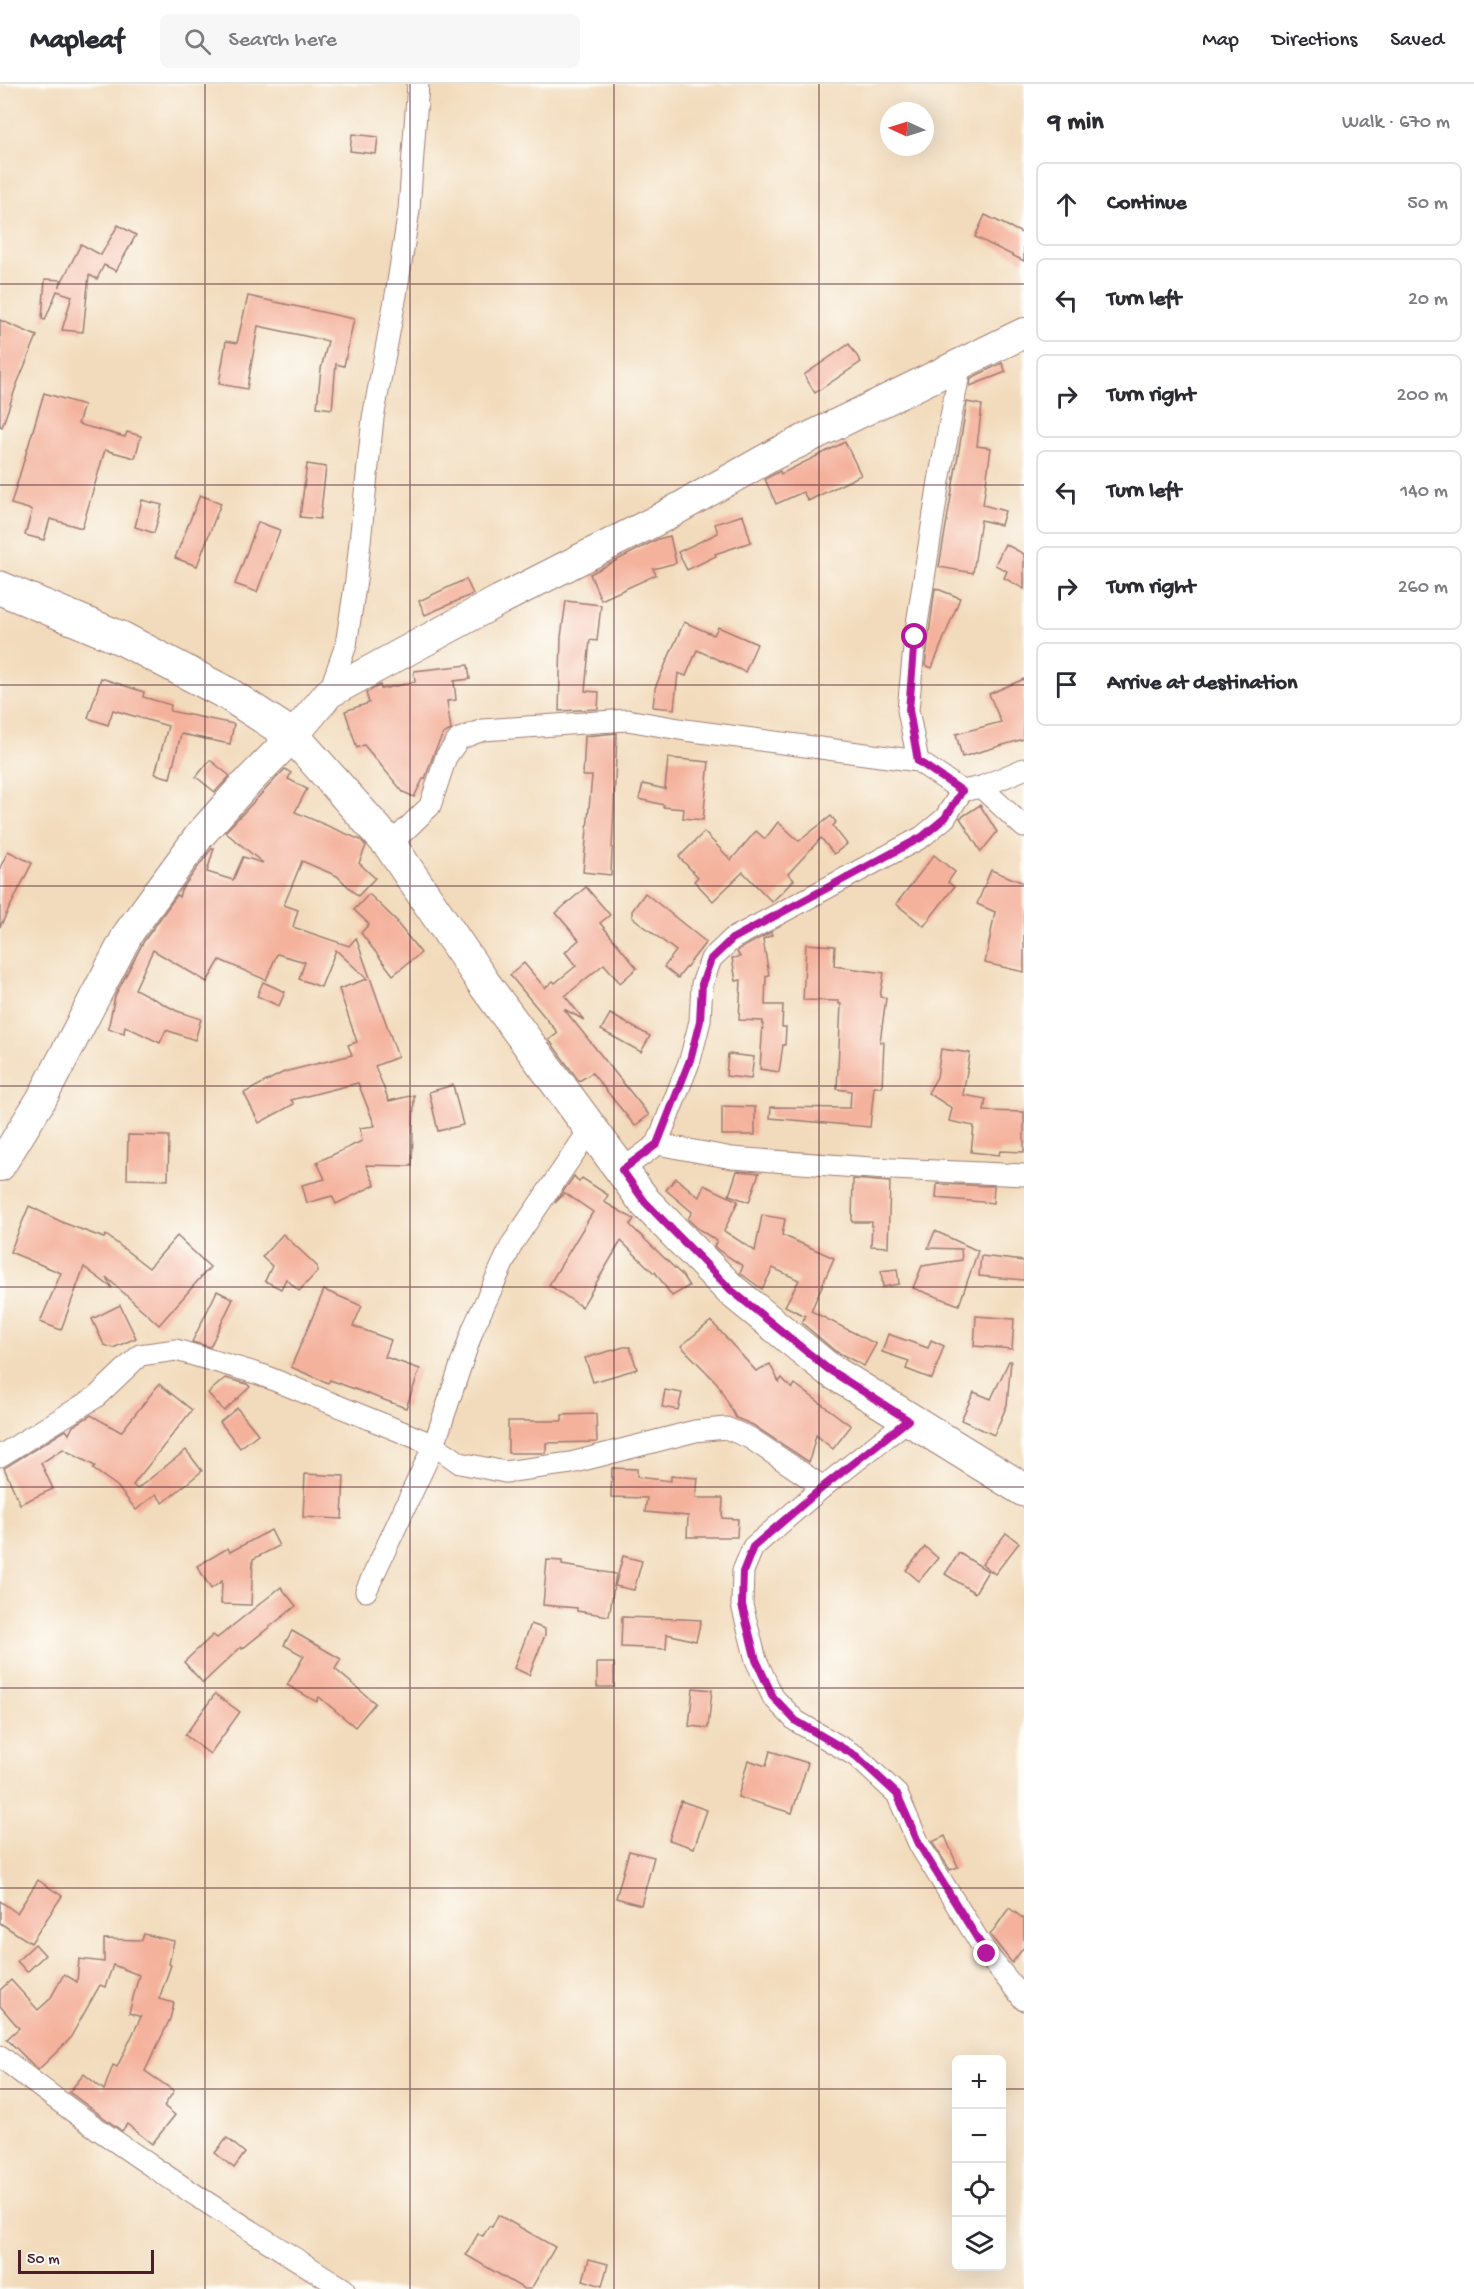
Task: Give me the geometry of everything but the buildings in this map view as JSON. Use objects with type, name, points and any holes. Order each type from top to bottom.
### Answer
[{"type":"main road","points":[[0,588],[123,639],[228,694],[293,736],[390,845],[485,985],[645,1202],[731,1290],[828,1369],[1024,1490]]},
{"type":"street","points":[[0,1166],[42,1098],[129,932],[200,835],[293,736],[329,693],[346,645],[356,580],[373,418],[409,210],[418,84]]},
{"type":"street","points":[[329,693],[500,600],[663,517],[776,454],[1024,333]]},
{"type":"street","points":[[918,761],[909,710],[915,637],[939,481],[961,363]]},
{"type":"street","points":[[390,845],[430,806],[446,757],[459,739],[483,730],[627,720],[696,732],[918,761],[971,789],[1024,827]]},
{"type":"street","points":[[622,1170],[657,1144],[690,1060],[700,1021],[702,984],[711,959],[732,939],[922,837],[945,818],[971,789],[1024,769]]},
{"type":"street","points":[[366,1592],[434,1445],[474,1329],[512,1244],[591,1128]]},
{"type":"street","points":[[657,1144],[732,1158],[871,1168],[1024,1175]]},
{"type":"street","points":[[0,1456],[96,1398],[140,1355],[176,1350],[262,1374],[434,1445],[460,1463],[505,1472],[571,1463],[695,1431],[726,1428],[750,1438],[823,1487]]},
{"type":"street","points":[[908,1420],[823,1487],[753,1547],[743,1572],[742,1605],[756,1660],[773,1697],[796,1721],[856,1756],[897,1794],[920,1846],[987,1954],[1024,2000]]},
{"type":"street","points":[[0,2056],[91,2124],[344,2289]]},
{"type":"route","points":[[915,637],[909,710],[918,761],[962,791],[945,818],[922,837],[732,939],[711,959],[702,984],[700,1021],[690,1060],[657,1144],[622,1170],[645,1202],[731,1290],[828,1369],[908,1420],[823,1487],[753,1547],[743,1572],[742,1605],[756,1660],[773,1697],[796,1721],[856,1756],[897,1794],[920,1846],[987,1954]]}]
